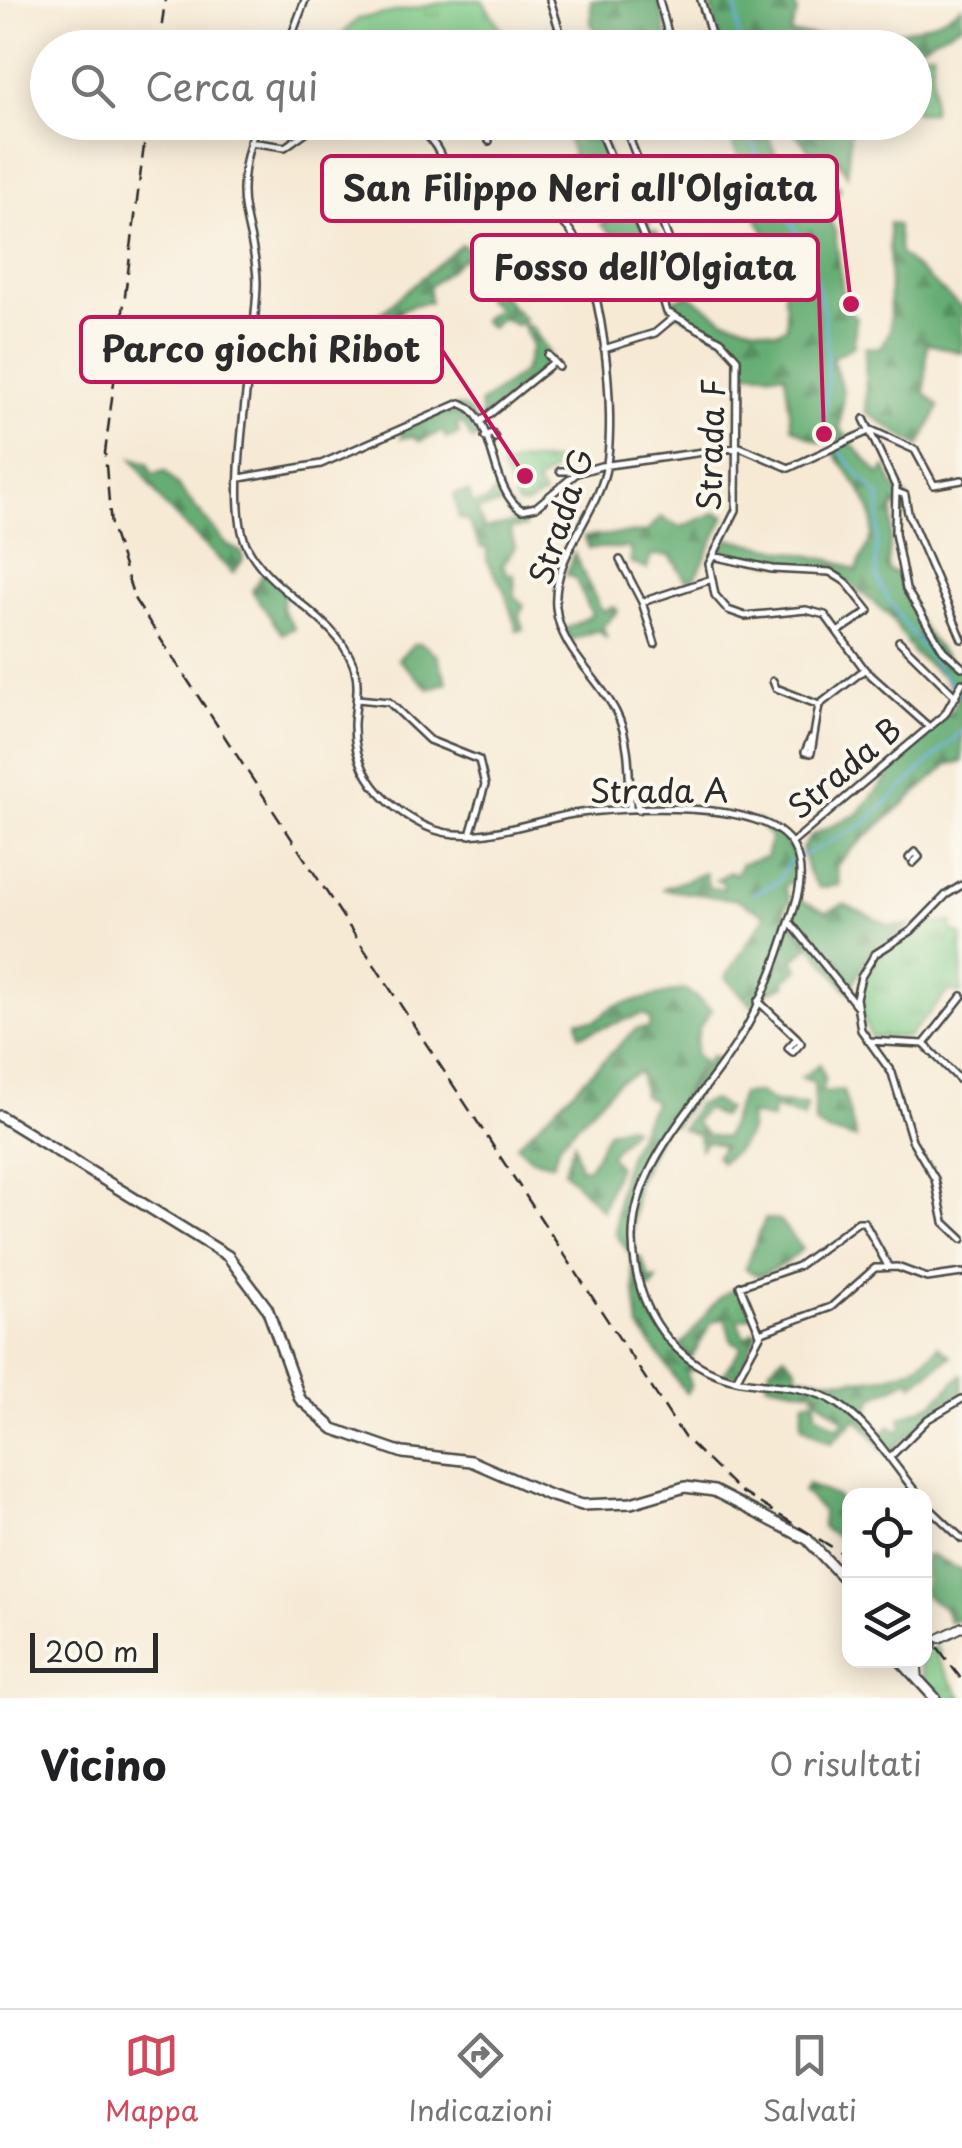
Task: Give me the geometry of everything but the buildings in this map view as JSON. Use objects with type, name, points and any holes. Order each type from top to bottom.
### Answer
[{"type":"main road","points":[[0,1116],[228,1256],[267,1308],[296,1392],[310,1412],[334,1429],[386,1449],[471,1461],[542,1493],[582,1504],[630,1502],[685,1487],[714,1491],[808,1538],[843,1578]]},
{"type":"main road","points":[[910,1668],[935,1698]]},
{"type":"street","points":[[294,30],[306,0]]},
{"type":"street","points":[[550,0],[559,30]]},
{"type":"street","points":[[659,0],[667,30]]},
{"type":"street","points":[[701,0],[710,30]]},
{"type":"street","points":[[250,142],[285,147],[295,140]]},
{"type":"street","name":"Strada G","points":[[431,140],[437,145],[459,196],[472,209],[493,216],[541,211],[570,230],[592,288],[612,419],[607,466],[599,492],[562,569],[556,608],[568,645],[621,724],[630,810]]},
{"type":"street","points":[[603,140],[672,318],[655,333],[604,349]]},
{"type":"street","points":[[629,140],[681,271],[675,286],[657,287]]},
{"type":"street","name":"Strada A","points":[[250,142],[243,198],[257,283],[238,513],[246,542],[268,574],[346,649],[356,672],[358,756],[377,791],[425,826],[470,835],[576,814],[639,810],[750,816],[774,827],[792,843]]},
{"type":"street","name":"Strada F","points":[[672,318],[714,336],[734,354],[736,516],[714,556],[709,580]]},
{"type":"street","points":[[480,422],[557,364],[548,355]]},
{"type":"street","points":[[240,478],[325,463],[458,403],[470,407],[480,422],[508,496],[522,510],[536,507],[582,471]]},
{"type":"street","points":[[864,419],[897,492],[895,533],[904,583],[943,650],[962,666]]},
{"type":"street","points":[[560,471],[736,447],[751,449],[785,468],[868,430],[917,451],[934,485],[962,480]]},
{"type":"street","points":[[485,437],[492,434],[496,438]]},
{"type":"street","points":[[876,445],[893,438]]},
{"type":"street","points":[[494,461],[502,454]]},
{"type":"street","points":[[897,492],[904,494],[908,513],[962,639]]},
{"type":"street","points":[[714,556],[763,568],[822,570],[838,576],[869,610],[839,631]]},
{"type":"street","points":[[620,560],[642,602],[655,644]]},
{"type":"street","points":[[642,602],[709,580],[720,602],[738,614],[810,610],[827,616],[865,670],[929,727]]},
{"type":"street","points":[[899,641],[959,691]]},
{"type":"street","points":[[814,736],[819,704],[865,670]]},
{"type":"street","points":[[773,681],[776,688],[819,704]]},
{"type":"street","name":"Strada B","points":[[792,843],[949,710],[959,691]]},
{"type":"street","points":[[357,699],[389,702],[429,740],[479,760],[486,781],[470,835]]},
{"type":"street","name":"Strada G","points":[[630,782],[639,810]]},
{"type":"street","points":[[792,843],[798,859],[800,888],[758,1001],[741,1037],[652,1166],[639,1198],[634,1231],[639,1282],[656,1326],[693,1362],[736,1380],[799,1388],[833,1401],[855,1418],[912,1488]]},
{"type":"street","points":[[856,1006],[861,977],[871,958],[911,932],[962,885]]},
{"type":"street","points":[[790,922],[856,1006],[868,1041],[892,1072],[912,1140],[936,1183],[944,1222],[962,1240]]},
{"type":"street","points":[[924,1044],[962,996]]},
{"type":"street","points":[[758,1001],[796,1038]]},
{"type":"street","points":[[868,1041],[924,1044],[962,1082]]},
{"type":"street","points":[[760,1334],[740,1286],[798,1266],[856,1223],[864,1222],[874,1234],[888,1266]]},
{"type":"street","points":[[736,1380],[760,1334],[777,1324],[831,1308],[864,1274],[888,1266],[930,1278],[962,1273]]},
{"type":"street","points":[[888,1458],[928,1419],[962,1399]]},
{"type":"street","points":[[932,1510],[962,1538]]},
{"type":"street","points":[[932,1644],[962,1627]]},
{"type":"green space","points":[[458,0],[482,0],[502,30],[347,30],[358,19]]},
{"type":"green space","points":[[591,0],[659,0],[666,30],[594,30]]},
{"type":"green space","points":[[709,0],[794,0],[797,13],[791,30],[718,30]]},
{"type":"green space","points":[[962,6],[962,24],[932,40],[932,30],[905,30],[932,22]]},
{"type":"green space","points":[[567,140],[602,140],[615,173],[613,179],[584,157],[575,165],[573,178],[562,173],[573,153]]},
{"type":"green space","points":[[730,140],[770,140],[782,169],[790,171],[808,202],[821,200],[835,231],[845,309],[856,317],[854,346],[832,358],[843,392],[840,429],[848,437],[819,441],[792,427],[785,374],[744,372],[745,354],[715,331],[672,310],[669,301],[689,295],[724,319],[777,332],[787,326],[782,262],[756,217],[742,163]]},
{"type":"green space","points":[[801,140],[850,140],[847,175],[838,161],[827,164],[830,180],[840,186],[839,193],[826,197],[815,181],[813,156]]},
{"type":"green space","points":[[642,166],[658,213],[646,228],[658,232],[659,262],[637,265],[624,245],[600,224],[617,218],[621,211],[602,211],[596,199],[611,195],[615,184],[620,183],[638,206],[637,189],[631,178],[633,170]]},
{"type":"green space","points":[[889,223],[897,225],[900,254],[962,308],[962,353],[927,343],[925,393],[939,407],[919,447],[866,412],[865,347],[881,348],[890,330]]},
{"type":"green space","points":[[462,244],[503,286],[502,295],[525,320],[516,325],[501,318],[491,328],[482,320],[498,308],[485,299],[491,282],[463,258],[429,287],[430,302],[408,307],[397,317],[396,323],[422,348],[418,372],[408,369],[409,357],[395,345],[388,329],[370,333],[379,314]]},
{"type":"green space","points":[[522,324],[532,327],[549,353],[540,377],[533,376],[482,419],[480,404],[524,371],[532,346]]},
{"type":"green space","points":[[458,406],[471,413],[480,437],[472,440],[463,423],[457,425],[459,434],[446,439],[443,431],[420,441],[414,436],[401,438],[401,431]]},
{"type":"green space","points":[[850,442],[880,475],[886,467],[895,489],[907,497],[904,505],[909,514],[905,515],[894,503],[887,570],[896,573],[914,614],[962,672],[962,762],[949,764],[850,851],[836,866],[840,885],[819,888],[808,872],[802,848],[812,835],[858,814],[912,746],[952,710],[958,697],[943,676],[914,654],[890,616],[832,569],[768,562],[720,550],[729,539],[836,561],[857,571],[871,540],[873,523],[860,490],[833,451]]},
{"type":"green space","points":[[133,458],[148,463],[152,474],[165,471],[227,545],[241,552],[243,560],[233,573],[164,505]]},
{"type":"green space","points":[[520,461],[558,461],[557,468],[536,483],[544,495],[526,505],[518,505],[501,468]]},
{"type":"green space","points":[[498,489],[517,516],[511,518],[503,504],[477,510],[484,529],[523,521],[525,527],[510,529],[515,547],[503,565],[507,574],[514,574],[515,597],[524,605],[519,617],[523,629],[517,631],[504,590],[487,561],[487,547],[481,548],[468,521],[459,518],[454,494],[469,492],[473,505],[486,501]]},
{"type":"green space","points":[[717,512],[725,516],[696,577],[686,580],[670,556],[651,555],[647,569],[631,563],[630,548],[589,548],[584,537],[646,532],[661,517],[681,527]]},
{"type":"green space","points":[[574,553],[599,606],[603,611],[614,607],[618,611],[603,626],[606,637],[598,630],[571,640],[566,629],[592,615],[575,578],[566,575]]},
{"type":"green space","points":[[264,572],[284,590],[282,609],[294,628],[282,634],[252,591]]},
{"type":"green space","points":[[421,643],[437,655],[447,682],[429,689],[398,659],[414,644]]},
{"type":"green space","points":[[755,819],[772,829],[791,850],[796,878],[784,887],[790,900],[784,911],[809,946],[793,960],[799,969],[784,981],[786,985],[758,996],[751,1005],[725,977],[766,915],[738,900],[662,889],[705,873],[709,888],[724,889],[723,882],[716,880],[729,872],[736,874],[742,863],[766,857],[771,838]]},
{"type":"green space","points":[[798,899],[827,912],[844,904],[890,926],[911,925],[867,957],[849,992],[790,920]]},
{"type":"green space","points":[[953,922],[952,932],[962,935],[961,994],[949,991],[908,1037],[871,1037],[858,1003],[868,971],[919,924]]},
{"type":"green space","points":[[685,989],[712,1010],[699,1028],[695,1055],[703,1061],[672,1112],[711,1056],[720,1059],[674,1126],[666,1119],[637,1183],[630,1253],[616,1235],[618,1197],[630,1150],[655,1101],[643,1096],[640,1072],[619,1081],[559,1144],[553,1164],[531,1158],[517,1145],[636,1029],[649,1028],[651,1019],[643,1014],[580,1035],[578,1020],[595,1021],[614,1006]]},
{"type":"green space","points":[[820,1064],[825,1078],[821,1092],[843,1090],[856,1138],[828,1132],[815,1124],[814,1082],[801,1078]]},
{"type":"green space","points":[[759,1093],[775,1103],[807,1105],[804,1118],[773,1108],[772,1120],[749,1114],[747,1136],[721,1162],[716,1156],[723,1147],[708,1141],[700,1149],[699,1135],[682,1129],[697,1104],[713,1100],[727,1109],[721,1117],[705,1109],[694,1122],[707,1135],[725,1138],[741,1094]]},
{"type":"green space","points":[[627,1125],[633,1128],[610,1155],[618,1166],[602,1210],[564,1171],[574,1143],[580,1168],[589,1168],[608,1131]]},
{"type":"green space","points":[[765,1219],[779,1220],[802,1249],[785,1264],[759,1276],[745,1269]]},
{"type":"green space","points":[[631,1256],[641,1258],[650,1279],[657,1279],[651,1289],[645,1288],[639,1273],[650,1314],[695,1366],[692,1371],[685,1369],[691,1386],[686,1393],[639,1327]]},
{"type":"green space","points":[[734,1289],[743,1292],[754,1316],[737,1320],[745,1339],[754,1331],[757,1334],[737,1376],[724,1373],[742,1347],[731,1340],[725,1317],[712,1322],[691,1358],[680,1345],[718,1299]]},
{"type":"green space","points":[[938,1346],[951,1356],[913,1385],[911,1379],[874,1397],[865,1413],[878,1433],[883,1434],[890,1425],[898,1432],[903,1427],[900,1418],[933,1403],[962,1375],[962,1394],[943,1404],[888,1454],[857,1418],[831,1443],[801,1425],[804,1401],[816,1400],[816,1413],[837,1427],[845,1421],[814,1395],[823,1393],[767,1383],[770,1367],[784,1355],[796,1367],[797,1375],[854,1380],[910,1369]]},
{"type":"green space","points":[[807,1484],[836,1496],[842,1503],[842,1540],[822,1528],[822,1511],[803,1491]]},
{"type":"green space","points":[[932,1556],[962,1570],[962,1618],[949,1622],[943,1607],[932,1600]]},
{"type":"green space","points":[[935,1646],[940,1653],[936,1657],[962,1698],[943,1698],[925,1681],[920,1668],[932,1668]]},
{"type":"waterway","points":[[736,0],[738,30]]},
{"type":"waterway","points":[[753,140],[809,259],[821,298],[827,356],[824,434],[880,498],[877,576],[915,637],[962,696]]},
{"type":"waterway","points":[[753,894],[778,882],[788,863],[863,825],[962,731]]},
{"type":"railway","points":[[161,30],[165,0]]},
{"type":"railway","points":[[145,140],[105,453],[111,527],[135,600],[684,1437],[738,1490],[842,1553]]},
{"type":"railway","points":[[932,1640],[962,1680]]},
{"type":"place","name":"San Filippo Neri all'Olgiata","points":[[851,304]]},
{"type":"place","name":"Fosso dell’Olgiata","points":[[824,434]]},
{"type":"place","name":"Parco giochi Ribot","points":[[525,476]]}]
